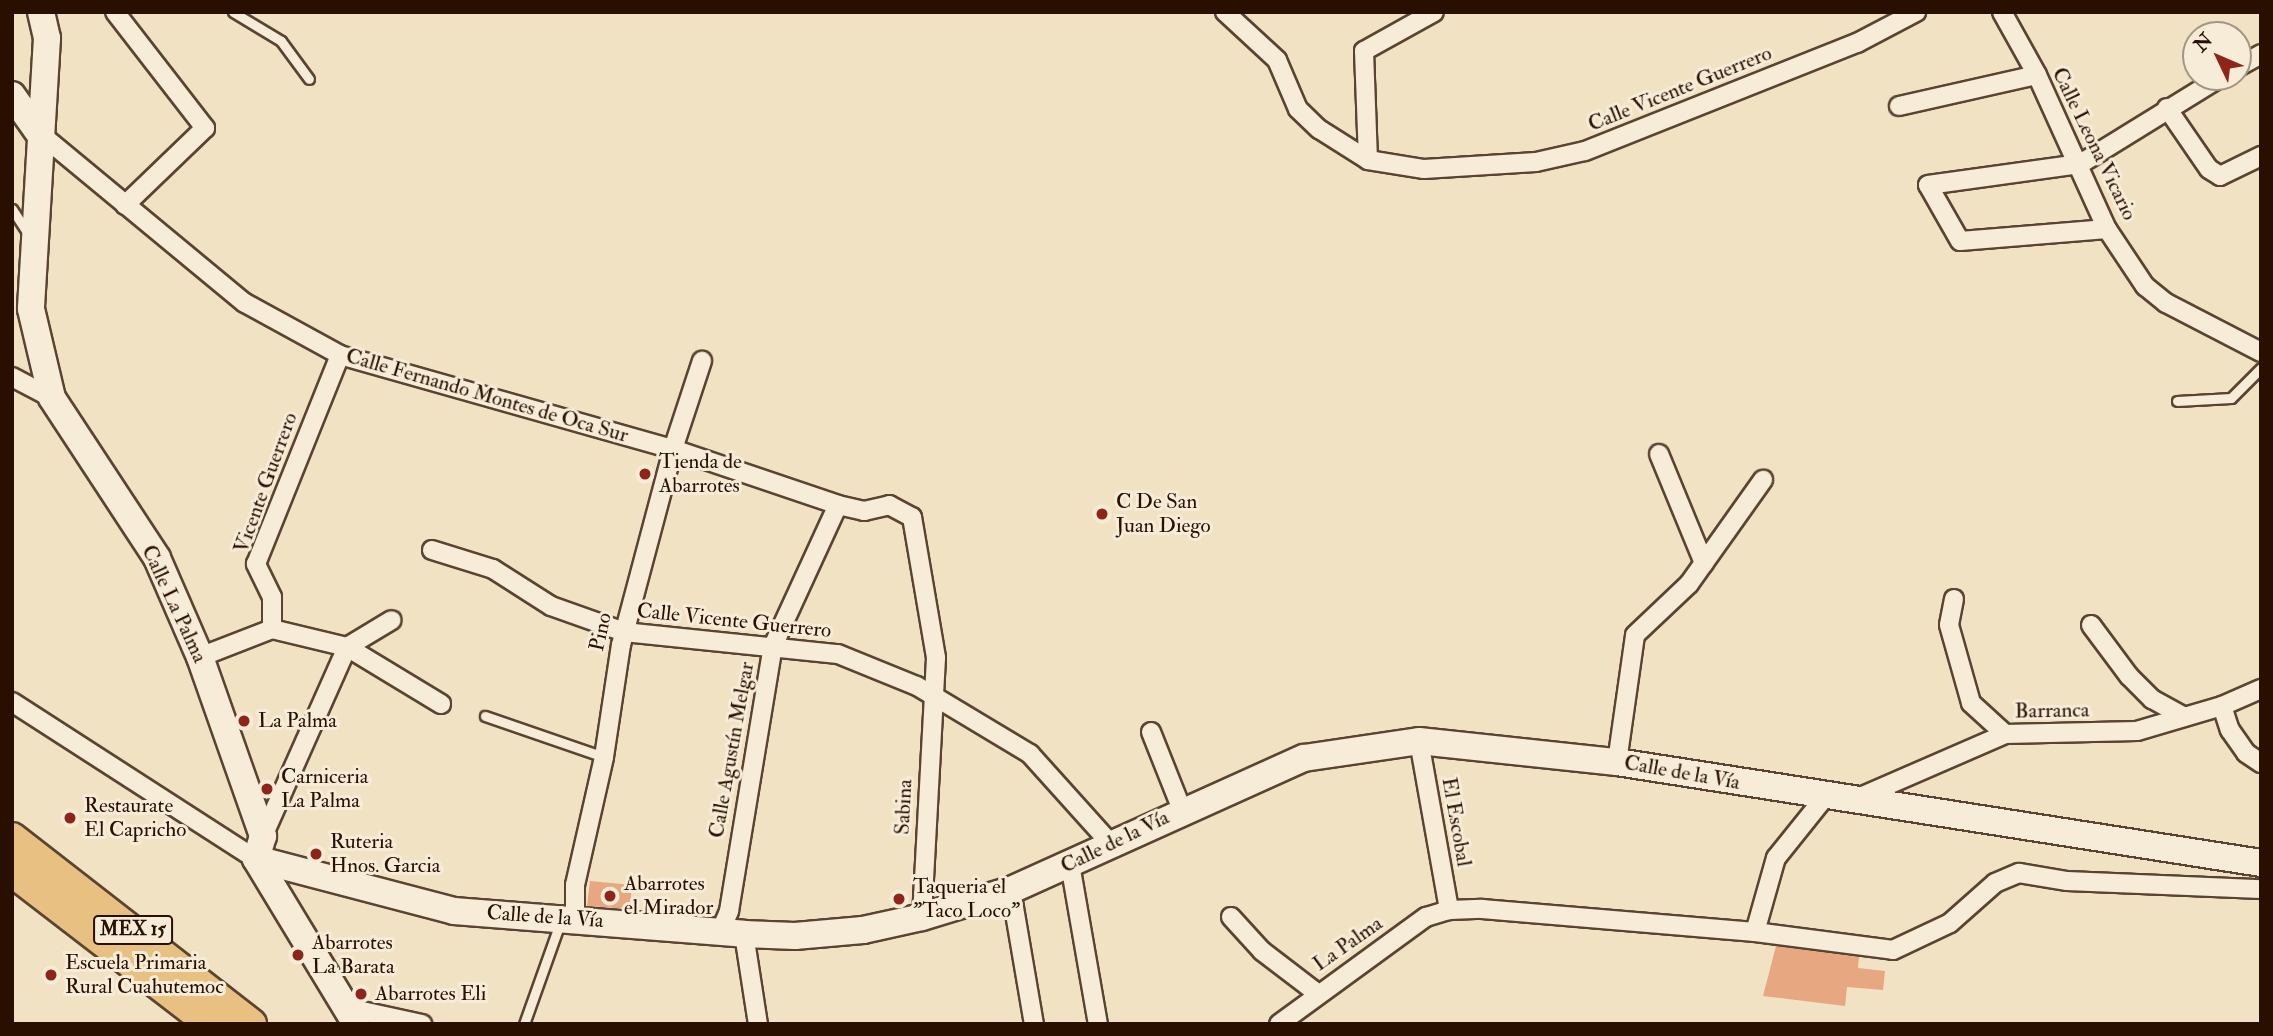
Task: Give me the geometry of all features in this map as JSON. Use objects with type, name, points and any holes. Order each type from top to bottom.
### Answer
[{"type":"main road","name":"MEX 15","points":[[12,838],[251,1024]]},
{"type":"main road","name":"MEX 15","points":[[12,871],[211,1024]]},
{"type":"street","name":"Calle La Palma","points":[[41,12],[47,38],[38,132],[31,309],[52,398],[157,558],[200,657],[260,847],[352,1016]]},
{"type":"street","points":[[115,12],[205,128],[125,205]]},
{"type":"street","name":"Calle Vicente Guerrero","points":[[1225,12],[1277,60],[1298,109],[1319,130],[1368,160],[1424,169],[1478,168],[1585,151],[1857,43],[1916,12]]},
{"type":"street","points":[[1368,160],[1364,51],[1434,12]]},
{"type":"street","name":"Calle Leona Vicario","points":[[2002,12],[2037,75],[2080,164],[2107,229],[2145,286],[2165,303],[2261,352]]},
{"type":"street","points":[[1899,107],[2037,75]]},
{"type":"street","points":[[2107,229],[1960,241],[1928,185],[2080,164],[2197,91]]},
{"type":"street","name":"Calle Fernando Montes de Oca Sur","points":[[12,96],[38,132],[245,303],[340,355],[673,449],[838,505],[864,511],[889,505],[912,517]]},
{"type":"street","points":[[2167,108],[2209,169],[2220,176],[2261,156]]},
{"type":"street","name":"Vicente Guerrero","points":[[272,629],[272,597],[257,565],[340,355]]},
{"type":"street","name":"Pino","points":[[569,919],[604,757],[624,632],[673,449],[702,361]]},
{"type":"street","points":[[12,377],[52,398]]},
{"type":"street","points":[[1659,454],[1704,563]]},
{"type":"street","points":[[1617,761],[1635,635],[1689,584],[1763,480]]},
{"type":"street","name":"Calle Agustín Melgar","points":[[733,932],[729,911],[773,646],[838,505]]},
{"type":"street","name":"Sabina","points":[[912,517],[936,658],[922,918]]},
{"type":"street","name":"Calle Vicente Guerrero","points":[[432,550],[493,569],[551,606],[624,632],[838,654],[917,685],[932,698],[1030,754],[1110,844]]},
{"type":"street","points":[[1954,599],[1949,625],[1971,703],[2005,734]]},
{"type":"street","points":[[260,847],[347,647],[392,620]]},
{"type":"street","points":[[2091,625],[2129,676],[2152,699],[2184,717]]},
{"type":"street","points":[[200,657],[272,629],[347,647],[441,704]]},
{"type":"street","name":"Barranca","points":[[1851,801],[2005,734],[2137,731],[2222,706],[2261,689]]},
{"type":"street","name":"Calle de la Vía","points":[[12,702],[260,847],[454,911],[733,932],[863,930],[922,918],[1010,890],[1182,810],[1304,758],[1419,741],[1617,761],[1825,797],[2261,863]]},
{"type":"street","points":[[2222,706],[2230,730],[2246,752],[2261,763]]},
{"type":"street","points":[[1151,732],[1182,810]]},
{"type":"street","name":"El Escobal","points":[[1419,741],[1449,910]]},
{"type":"street","points":[[1755,932],[1776,858],[1825,797]]},
{"type":"street","points":[[1070,864],[1098,1024]]},
{"type":"street","points":[[1449,910],[1482,909],[1755,932],[1893,950],[1950,923],[1995,883],[2019,873],[2067,881],[2261,889]]},
{"type":"street","points":[[1010,890],[1034,1024]]},
{"type":"street","name":"La Palma","points":[[1279,1024],[1317,993],[1426,917],[1449,910]]},
{"type":"street","points":[[1231,917],[1262,951],[1317,993]]},
{"type":"street","points":[[733,932],[758,1024]]},
{"type":"street","points":[[352,1016],[422,1024]]},
{"type":"lane","points":[[233,12],[281,41],[309,79]]},
{"type":"lane","points":[[12,209],[32,242]]},
{"type":"lane","points":[[2177,401],[2231,398],[2261,368]]},
{"type":"lane","points":[[485,716],[604,757]]},
{"type":"lane","points":[[524,1024],[569,919]]},
{"type":"building","name":"Abarrotes el Mirador","points":[[590,881],[632,885],[630,909],[587,906]]},
{"type":"building","points":[[1776,946],[1859,957],[1858,968],[1885,971],[1883,990],[1847,987],[1845,1006],[1763,996]]},
{"type":"place","name":"Tienda de Abarrotes","points":[[645,474]]},
{"type":"place","name":"C De San Juan Diego","points":[[1102,514]]},
{"type":"place","name":"La Palma","points":[[244,721]]},
{"type":"place","name":"Carniceria La Palma","points":[[267,789]]},
{"type":"place","name":"Restaurate El Capricho","points":[[70,818]]},
{"type":"place","name":"Ruteria Hnos. Garcia","points":[[316,854]]},
{"type":"place","name":"Abarrotes el Mirador","points":[[610,896]]},
{"type":"place","name":"Taqueria el \"Taco Loco\"","points":[[899,899]]},
{"type":"place","name":"Abarrotes La Barata","points":[[298,955]]},
{"type":"place","name":"Escuela Primaria Rural Cuahutemoc","points":[[51,975]]},
{"type":"place","name":"Abarrotes Eli","points":[[361,994]]}]
